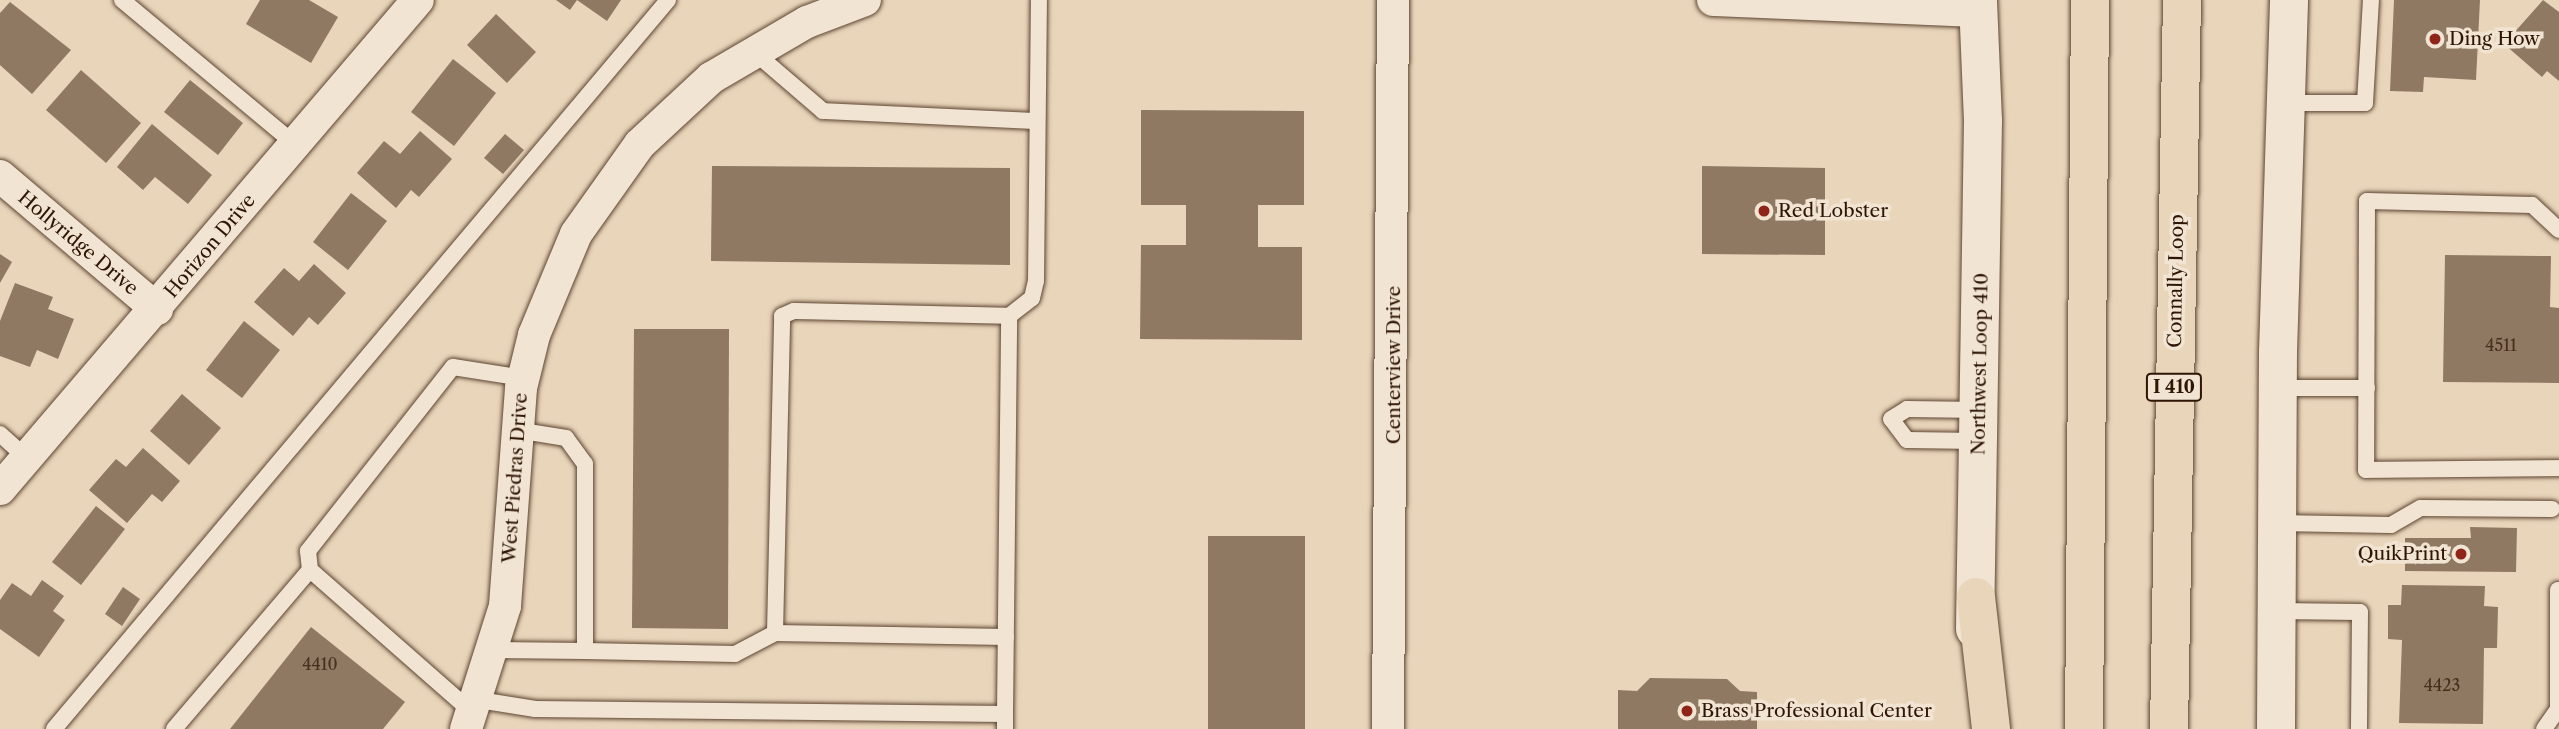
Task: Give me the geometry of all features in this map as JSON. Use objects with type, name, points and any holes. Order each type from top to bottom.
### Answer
[{"type":"highway","points":[[2084,729],[2090,0]]},
{"type":"highway","name":"Connally Loop","points":[[2169,729],[2182,0]]},
{"type":"highway","points":[[1976,597],[1991,729]]},
{"type":"main road","points":[[2276,729],[2277,388],[2289,0]]},
{"type":"main road","name":"Northwest Loop 410","points":[[1972,729],[1980,426],[1978,6]]},
{"type":"street","name":"West Piedras Drive","points":[[472,714],[494,650],[509,572],[516,430],[523,378],[553,284],[605,188],[670,113],[752,51],[865,0]]},
{"type":"street","name":"Centerview Drive","points":[[1388,729],[1393,0]]},
{"type":"street","points":[[1713,0],[1978,6]]},
{"type":"street","name":"Horizon Drive","points":[[0,489],[157,309],[415,1]]},
{"type":"street","name":"Hollyridge Drive","points":[[0,176],[157,309]]},
{"type":"lane","points":[[122,0],[296,145]]},
{"type":"lane","points":[[54,729],[668,0]]},
{"type":"lane","points":[[775,633],[782,316],[794,311],[1009,316],[1032,298],[1036,281],[1040,0]]},
{"type":"lane","points":[[2286,103],[2365,103],[2371,0]]},
{"type":"lane","points":[[752,51],[823,111],[1037,121]]},
{"type":"lane","points":[[2559,230],[2532,205],[2367,201],[2366,470],[2559,468]]},
{"type":"lane","points":[[523,378],[453,367],[308,551],[310,570],[472,714],[535,709],[1005,722],[1009,316]]},
{"type":"lane","points":[[2277,388],[2367,388]]},
{"type":"lane","points":[[516,430],[566,438],[586,464],[585,651]]},
{"type":"lane","points":[[0,434],[27,458]]},
{"type":"lane","points":[[2277,523],[2391,525],[2421,508],[2552,509]]},
{"type":"lane","points":[[174,729],[310,570]]},
{"type":"lane","points":[[2544,729],[2558,709],[2558,590]]},
{"type":"lane","points":[[2277,611],[2360,612],[2359,729]]},
{"type":"lane","points":[[494,650],[735,654],[775,633],[1006,637]]},
{"type":"building","points":[[260,0],[309,0],[338,17],[311,63],[246,24]]},
{"type":"building","points":[[556,0],[577,0],[570,10]]},
{"type":"building","points":[[577,0],[621,0],[607,21]]},
{"type":"building","name":"Ding How","points":[[2394,0],[2480,0],[2476,80],[2424,77],[2423,92],[2390,91]]},
{"type":"building","points":[[2543,0],[2559,12],[2559,81],[2547,71],[2542,77],[2504,44]]},
{"type":"building","points":[[10,2],[71,50],[32,94],[0,65],[0,13]]},
{"type":"building","points":[[496,14],[536,52],[507,83],[467,45]]},
{"type":"building","points":[[453,59],[496,93],[454,146],[411,112]]},
{"type":"building","points":[[81,70],[141,123],[106,163],[46,110]]},
{"type":"building","points":[[190,80],[243,123],[218,155],[164,112]]},
{"type":"building","points":[[1141,110],[1304,111],[1304,205],[1258,205],[1258,247],[1302,247],[1302,340],[1140,339],[1141,245],[1186,245],[1186,205],[1141,205]]},
{"type":"building","points":[[152,124],[212,175],[188,204],[155,177],[143,190],[117,167]]},
{"type":"building","points":[[420,131],[452,159],[419,197],[411,190],[396,208],[357,173],[384,141],[400,154]]},
{"type":"building","points":[[505,134],[524,150],[503,174],[484,158]]},
{"type":"building","points":[[712,166],[1010,168],[1010,265],[711,261]]},
{"type":"building","name":"Red Lobster","points":[[1702,166],[1825,168],[1825,255],[1702,254]]},
{"type":"building","points":[[351,193],[387,221],[348,270],[313,242]]},
{"type":"building","points":[[0,254],[12,262],[0,283]]},
{"type":"building","points":[[2445,255],[2551,256],[2550,307],[2559,308],[2559,383],[2443,382]]},
{"type":"building","points":[[314,264],[346,293],[318,325],[309,317],[293,336],[254,302],[284,268],[299,281]]},
{"type":"building","points":[[15,283],[53,297],[48,309],[74,319],[58,359],[37,350],[30,367],[0,356],[0,321]]},
{"type":"building","points":[[244,321],[280,350],[242,398],[206,370]]},
{"type":"building","points":[[634,329],[729,329],[728,629],[632,628]]},
{"type":"building","points":[[182,394],[221,428],[189,465],[150,431]]},
{"type":"building","points":[[143,448],[180,481],[162,502],[152,494],[127,523],[89,490],[116,459],[126,467]]},
{"type":"building","points":[[96,506],[125,529],[81,585],[52,562]]},
{"type":"building","name":"QuikPrint","points":[[2470,527],[2517,528],[2516,572],[2405,571],[2405,538],[2471,538]]},
{"type":"building","points":[[1208,536],[1305,536],[1305,729],[1208,729]]},
{"type":"building","points":[[42,580],[64,596],[53,611],[65,620],[39,657],[0,629],[0,600],[12,583],[31,596]]},
{"type":"building","points":[[2402,585],[2485,586],[2484,606],[2498,607],[2497,648],[2484,648],[2483,724],[2399,723],[2402,640],[2388,639],[2388,605],[2401,605]]},
{"type":"building","points":[[123,587],[140,599],[122,626],[105,614]]},
{"type":"building","points":[[311,627],[405,702],[383,729],[230,729]]},
{"type":"building","name":"Brass Professional Center","points":[[1650,678],[1727,679],[1740,691],[1757,692],[1757,729],[1618,729],[1618,690],[1637,691]]},
{"type":"place","name":"Ding How","points":[[2435,39]]},
{"type":"place","name":"Red Lobster","points":[[1764,211]]},
{"type":"place","name":"QuikPrint","points":[[2461,554]]},
{"type":"place","name":"Brass Professional Center","points":[[1687,711]]}]
